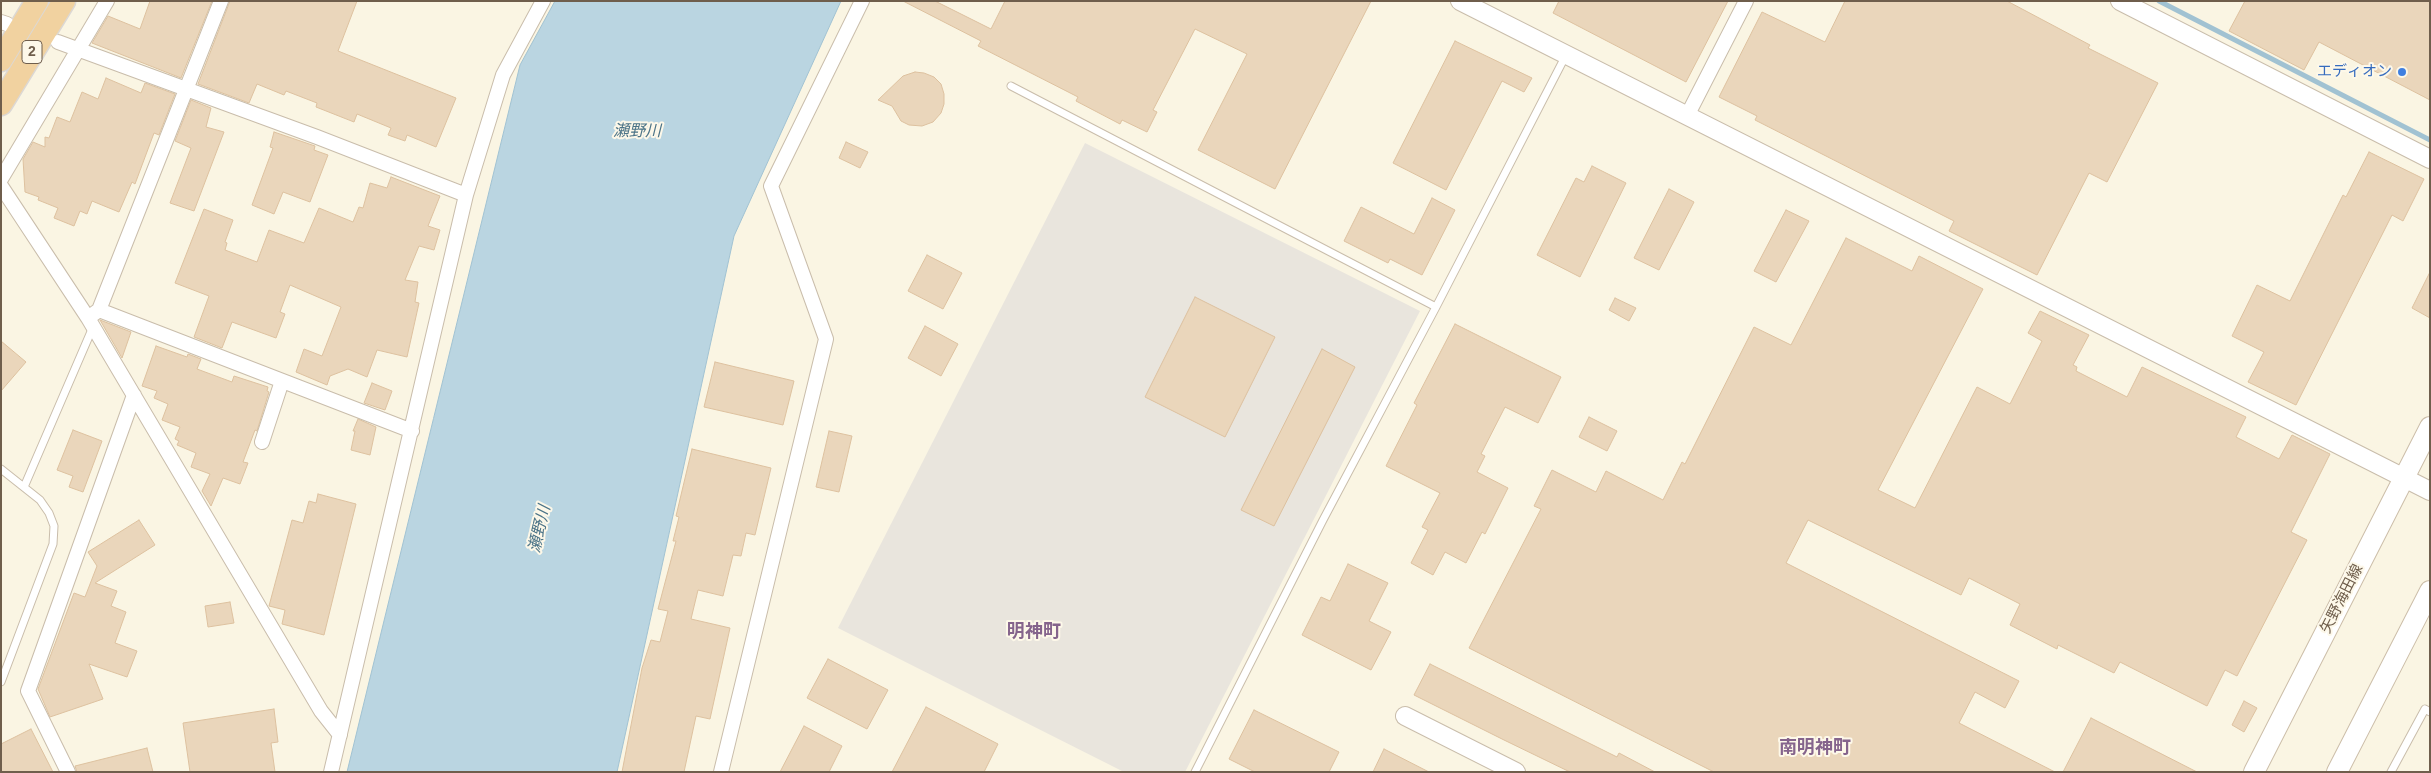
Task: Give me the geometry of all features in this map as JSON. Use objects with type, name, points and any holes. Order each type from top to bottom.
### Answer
[{"type":"highway","name":"2","points":[[1,60],[37,1]]},
{"type":"highway","name":"2","points":[[1,104],[64,1]]},
{"type":"main road","name":"矢野海田線","points":[[2254,772],[2430,427]]},
{"type":"main road","points":[[2338,772],[2430,591]]},
{"type":"street","points":[[1,179],[107,1]]},
{"type":"street","points":[[94,318],[221,1]]},
{"type":"street","points":[[331,772],[466,195],[503,75],[542,1]]},
{"type":"street","points":[[721,772],[826,339],[771,186],[862,1]]},
{"type":"street","points":[[1460,1],[2430,492]]},
{"type":"street","points":[[1687,116],[1746,1]]},
{"type":"street","points":[[2120,1],[2430,159]]},
{"type":"street","points":[[58,42],[186,88],[466,195]]},
{"type":"street","points":[[1,186],[94,318],[134,395],[321,711],[340,736]]},
{"type":"street","points":[[94,318],[282,381],[412,431]]},
{"type":"street","points":[[262,442],[282,381]]},
{"type":"street","points":[[68,772],[28,691],[134,395]]},
{"type":"street","points":[[1405,716],[1516,772]]},
{"type":"lane","points":[[1195,772],[1323,520],[1566,55]]},
{"type":"lane","points":[[1010,86],[1436,307]]},
{"type":"lane","points":[[24,487],[94,318]]},
{"type":"lane","points":[[1,469],[40,500],[49,513],[54,526],[53,544],[1,682]]},
{"type":"lane","points":[[2391,772],[2425,709],[2430,712]]},
{"type":"shaded area","points":[[1085,143],[1420,311],[1185,772],[1124,772],[838,628]]},
{"type":"water","name":"瀬野川","points":[[555,1],[841,1],[734,236],[617,772],[347,772],[520,65]]},
{"type":"building","points":[[150,1],[212,1],[181,78],[92,43],[108,16],[140,29]]},
{"type":"building","points":[[230,1],[357,1],[338,51],[456,98],[436,147],[407,135],[405,141],[388,135],[391,128],[357,114],[354,122],[316,107],[317,103],[286,91],[284,95],[257,84],[249,103],[198,84]]},
{"type":"building","points":[[903,1],[935,1],[991,29],[1005,1],[1371,1],[1275,189],[1198,150],[1247,54],[1195,29],[1153,110],[1157,112],[1147,132],[1122,120],[1120,124],[1076,101],[1078,97],[978,46],[981,41]]},
{"type":"building","points":[[1559,1],[1728,1],[1686,82],[1553,13]]},
{"type":"building","points":[[1845,1],[2007,1],[2090,45],[2088,48],[2158,83],[2107,182],[2089,173],[2037,275],[1949,231],[1954,221],[1755,120],[1757,116],[1719,97],[1762,12],[1825,42]]},
{"type":"building","name":"エディオン","points":[[2245,1],[2430,1],[2430,100],[2319,42],[2304,70],[2229,31]]},
{"type":"building","points":[[1455,41],[1532,78],[1524,92],[1502,81],[1446,190],[1393,163]]},
{"type":"building","points":[[915,72],[934,77],[941,84],[944,94],[944,104],[941,113],[933,122],[922,126],[909,125],[901,121],[892,106],[878,100],[903,76]]},
{"type":"building","points":[[106,78],[141,93],[145,83],[175,94],[159,135],[154,133],[135,184],[132,182],[119,212],[92,201],[87,214],[80,211],[74,226],[54,218],[58,208],[38,200],[39,197],[25,192],[23,159],[33,142],[45,147],[45,137],[49,138],[57,117],[70,122],[82,92],[98,99]]},
{"type":"building","points":[[191,100],[211,108],[206,127],[224,132],[194,211],[170,203],[191,148],[175,141]]},
{"type":"building","points":[[274,132],[315,146],[314,150],[328,155],[310,202],[283,192],[274,214],[252,205],[273,148],[270,147]]},
{"type":"building","points":[[846,142],[868,152],[860,168],[839,158]]},
{"type":"building","points":[[2369,152],[2424,179],[2403,221],[2392,215],[2296,405],[2248,382],[2264,352],[2232,336],[2257,285],[2290,301],[2343,195],[2346,197]]},
{"type":"building","points":[[1592,166],[1626,183],[1580,277],[1537,255],[1576,178],[1584,182]]},
{"type":"building","points":[[391,177],[440,196],[428,226],[440,230],[434,250],[419,246],[405,280],[418,282],[415,302],[419,303],[407,357],[377,350],[367,377],[348,369],[330,376],[327,385],[296,372],[304,349],[322,356],[341,307],[290,285],[280,312],[285,314],[276,338],[232,322],[222,348],[194,337],[209,296],[175,283],[204,209],[233,220],[225,242],[227,243],[225,250],[257,262],[269,230],[304,243],[319,208],[353,222],[359,207],[363,208],[370,183],[387,188]]},
{"type":"building","points":[[1669,189],[1694,202],[1659,270],[1634,258]]},
{"type":"building","points":[[1432,198],[1455,210],[1422,275],[1390,259],[1388,263],[1344,241],[1361,207],[1414,234]]},
{"type":"building","points":[[1786,210],[1809,221],[1776,282],[1754,271]]},
{"type":"building","points":[[1846,238],[1912,271],[1919,256],[1983,289],[1878,490],[1915,508],[1977,387],[2010,404],[2042,341],[2028,333],[2040,311],[2089,335],[2073,365],[2077,367],[2076,371],[2127,397],[2142,367],[2246,417],[2236,437],[2279,459],[2292,435],[2330,454],[2291,532],[2307,540],[2237,676],[2225,670],[2207,706],[2120,662],[2114,673],[2058,645],[2057,649],[2010,625],[2020,604],[1969,578],[1961,595],[1808,520],[1786,563],[2019,681],[2005,708],[1975,692],[1959,723],[2055,772],[1714,772],[1469,648],[1541,509],[1534,506],[1552,470],[1596,492],[1606,471],[1663,500],[1682,462],[1685,464],[1754,327],[1791,345]]},
{"type":"building","points":[[927,255],[962,273],[943,309],[908,291]]},
{"type":"building","points":[[2430,272],[2430,318],[2412,308]]},
{"type":"building","points":[[1195,297],[1275,337],[1225,437],[1145,397]]},
{"type":"building","points":[[1615,298],[1636,308],[1629,321],[1609,310]]},
{"type":"building","points":[[100,320],[131,332],[122,358]]},
{"type":"building","points":[[1455,324],[1561,377],[1538,423],[1505,407],[1481,454],[1485,456],[1477,472],[1508,488],[1485,534],[1482,532],[1466,563],[1445,552],[1433,575],[1411,563],[1428,530],[1422,527],[1440,493],[1386,466],[1417,405],[1414,403]]},
{"type":"building","points":[[925,326],[958,344],[941,376],[908,358]]},
{"type":"building","points":[[1,341],[26,362],[1,391]]},
{"type":"building","points":[[156,346],[187,357],[188,354],[201,359],[197,369],[232,382],[234,376],[268,387],[267,391],[269,392],[257,431],[255,430],[243,462],[248,463],[240,484],[223,478],[211,506],[202,491],[210,474],[191,467],[196,453],[177,445],[179,441],[175,439],[180,427],[162,420],[168,404],[154,398],[157,391],[142,386]]},
{"type":"building","points":[[1322,349],[1355,367],[1274,526],[1241,510]]},
{"type":"building","points":[[715,362],[794,381],[783,425],[704,407]]},
{"type":"building","points":[[372,383],[392,391],[385,410],[364,403]]},
{"type":"building","points":[[1589,417],[1617,431],[1607,451],[1579,437]]},
{"type":"building","points":[[358,419],[376,427],[370,455],[351,450],[355,431],[353,431]]},
{"type":"building","points":[[73,430],[102,441],[83,492],[69,487],[73,476],[57,470]]},
{"type":"building","points":[[829,431],[852,436],[839,492],[816,487]]},
{"type":"building","points":[[692,449],[771,468],[755,535],[746,533],[741,556],[733,555],[723,596],[698,590],[691,619],[730,628],[710,719],[696,716],[684,772],[622,772],[642,668],[651,640],[660,642],[668,611],[658,609],[676,541],[673,541],[679,517],[676,516]]},
{"type":"building","points":[[318,494],[356,504],[324,635],[282,624],[285,610],[269,606],[292,520],[303,523],[309,501],[316,503]]},
{"type":"building","points":[[139,520],[155,545],[95,583],[117,591],[111,606],[126,612],[115,643],[137,651],[127,677],[89,664],[103,699],[50,717],[38,689],[74,593],[85,597],[97,566],[88,552]]},
{"type":"building","points":[[1348,564],[1388,583],[1369,621],[1391,632],[1371,670],[1302,635],[1321,597],[1330,601]]},
{"type":"building","points":[[230,602],[234,623],[208,627],[205,606]]},
{"type":"building","points":[[828,659],[888,690],[867,729],[807,698]]},
{"type":"building","points":[[1430,664],[1617,757],[1619,753],[1655,772],[1570,772],[1414,695]]},
{"type":"building","points":[[2244,701],[2257,708],[2244,732],[2232,725]]},
{"type":"building","points":[[926,707],[998,744],[984,772],[892,772]]},
{"type":"building","points":[[274,709],[278,742],[271,743],[275,772],[190,772],[183,723]]},
{"type":"building","points":[[1254,710],[1339,752],[1329,772],[1255,772],[1229,759]]},
{"type":"building","points":[[2091,718],[2197,772],[2063,772]]},
{"type":"building","points":[[804,726],[842,746],[829,772],[780,772]]},
{"type":"building","points":[[31,729],[53,772],[1,772],[1,744]]},
{"type":"building","points":[[147,748],[153,772],[77,772],[75,766]]},
{"type":"building","points":[[1384,749],[1429,772],[1373,772]]},
{"type":"waterway","points":[[2159,1],[2430,140]]},
{"type":"place","name":"エディオン","points":[[2402,72]]},
{"type":"district","name":"明神町","points":[[1034,632]]},
{"type":"district","name":"南明神町","points":[[1815,748]]}]
